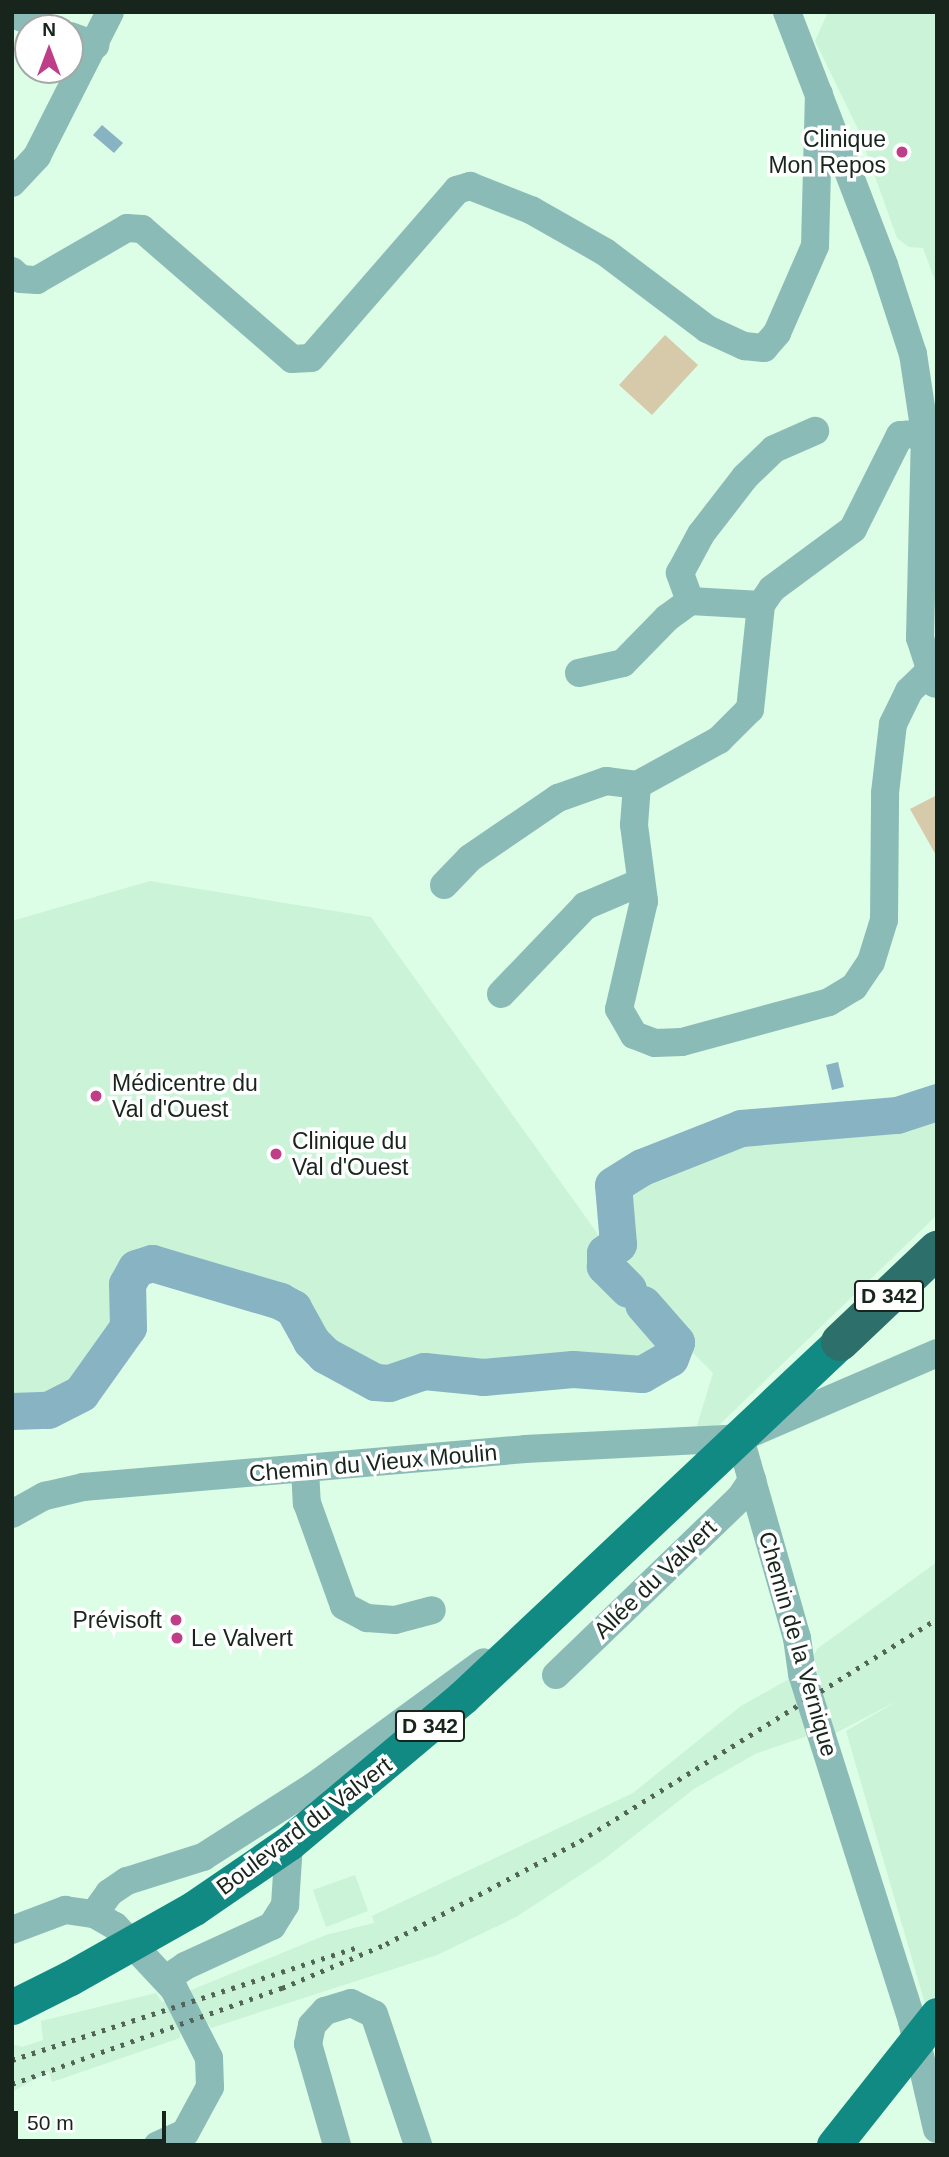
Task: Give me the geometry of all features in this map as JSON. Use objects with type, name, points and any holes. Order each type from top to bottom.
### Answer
[{"type":"highway","name":"D 342","points":[[840,1342],[937,1250]]},
{"type":"main road","name":"D 342","points":[[740,1438],[840,1342]]},
{"type":"main road","name":"Boulevard du Valvert","points":[[12,2007],[70,1978],[194,1908],[289,1843],[369,1780],[566,1602],[740,1438]]},
{"type":"main road","points":[[834,2145],[924,2035]]},
{"type":"main road","points":[[850,2145],[924,2035]]},
{"type":"street","points":[[84,40],[110,12]]},
{"type":"street","points":[[636,785],[634,825],[639,883],[644,901],[619,1009],[626,1027],[644,1041],[682,1042],[842,996],[863,975],[878,942],[884,920],[885,793],[893,724],[899,706],[934,673],[920,638],[925,433],[913,354],[788,12]]},
{"type":"street","points":[[12,183],[37,156],[66,84]]},
{"type":"street","points":[[12,271],[21,279],[37,280],[127,228],[142,229],[292,359],[312,358],[457,190],[470,186],[531,210],[604,252],[707,329],[744,346],[764,348],[777,333],[815,246],[819,94]]},
{"type":"street","points":[[690,601],[680,573],[701,534],[745,477],[774,449],[815,431]]},
{"type":"street","points":[[444,885],[470,858],[558,798],[606,781],[636,785],[719,740],[750,709],[761,605],[772,589],[853,529],[900,435],[925,433]]},
{"type":"street","points":[[579,674],[622,663],[667,618],[690,601],[761,605]]},
{"type":"street","points":[[501,993],[584,906],[639,883]]},
{"type":"street","points":[[740,1438],[830,1402],[937,1353]]},
{"type":"street","points":[[807,1374],[808,1393],[830,1402]]},
{"type":"street","name":"Chemin du Vieux Moulin","points":[[12,1514],[45,1496],[83,1487],[525,1449],[740,1438]]},
{"type":"street","name":"Chemin de la Vernique","points":[[740,1438],[797,1638],[802,1674],[924,2035],[937,2129]]},
{"type":"street","points":[[305,1469],[307,1503],[344,1605],[367,1618],[395,1620],[432,1610]]},
{"type":"street","name":"Allée du Valvert","points":[[556,1675],[740,1498],[752,1480]]},
{"type":"street","points":[[94,1914],[109,1893],[127,1881],[169,1871],[214,1850],[314,1786],[469,1671],[535,1630]]},
{"type":"street","points":[[166,1979],[272,1926],[285,1905],[289,1843]]},
{"type":"street","points":[[12,1930],[65,1910],[94,1914],[115,1926],[166,1979],[205,2048],[210,2087],[186,2133],[158,2145]]},
{"type":"street","points":[[337,2145],[308,2044],[312,2025],[324,2011],[351,2003],[374,2014],[418,2145]]},
{"type":"shaded area","name":"Clinique Mon Repos","points":[[828,12],[937,12],[937,286],[923,248],[909,247],[897,238],[858,129],[815,41]]},
{"type":"shaded area","points":[[665,335],[698,365],[652,415],[619,385]]},
{"type":"shaded area","points":[[937,795],[937,857],[910,809]]},
{"type":"shaded area","name":"Clinique du Val d'Ouest","points":[[150,881],[371,917],[607,1247],[626,1248],[622,1190],[632,1178],[653,1168],[741,1134],[902,1120],[937,1107],[937,1215],[719,1425],[696,1429],[713,1373],[687,1347],[669,1347],[657,1362],[639,1369],[569,1363],[479,1371],[431,1363],[391,1379],[377,1378],[323,1346],[292,1302],[146,1259],[126,1275],[123,1335],[85,1382],[46,1405],[12,1404],[12,921]]},
{"type":"shaded area","points":[[937,1562],[937,1994],[926,2007],[846,1731],[899,1700],[828,1737],[810,1735],[755,1754],[694,1789],[603,1860],[516,1917],[437,1955],[211,2028],[209,2024],[180,2034],[180,2038],[52,2082],[49,2071],[12,2092],[12,2044],[22,2047],[43,2040],[41,2021],[156,1993],[162,2002],[326,1935],[374,1923],[372,1916],[633,1793],[741,1706],[807,1669],[817,1649]]},
{"type":"shaded area","points":[[355,1875],[368,1911],[326,1927],[313,1890]]},
{"type":"water","points":[[102,125],[123,143],[114,153],[93,135]]},
{"type":"water","points":[[838,1062],[844,1087],[832,1090],[826,1065]]},
{"type":"waterway","points":[[628,1289],[605,1266],[605,1253],[618,1244],[613,1185],[642,1167],[741,1128],[897,1115],[937,1102]]},
{"type":"waterway","points":[[12,1411],[48,1410],[81,1393],[128,1327],[127,1284],[136,1268],[152,1263],[280,1301],[293,1308],[311,1341],[325,1355],[375,1382],[389,1383],[424,1371],[483,1377],[573,1369],[642,1374],[670,1358],[676,1342],[643,1304]]},
{"type":"railway","points":[[12,2084],[282,1988],[386,1944],[580,1841],[937,1619]]},
{"type":"railway","points":[[12,2060],[355,1948]]},
{"type":"place","name":"Clinique Mon Repos","points":[[902,152]]},
{"type":"place","name":"Médicentre du Val d'Ouest","points":[[96,1096]]},
{"type":"place","name":"Clinique du Val d'Ouest","points":[[276,1154]]},
{"type":"place","name":"Prévisoft","points":[[176,1620]]},
{"type":"place","name":"Le Valvert","points":[[177,1638]]}]
